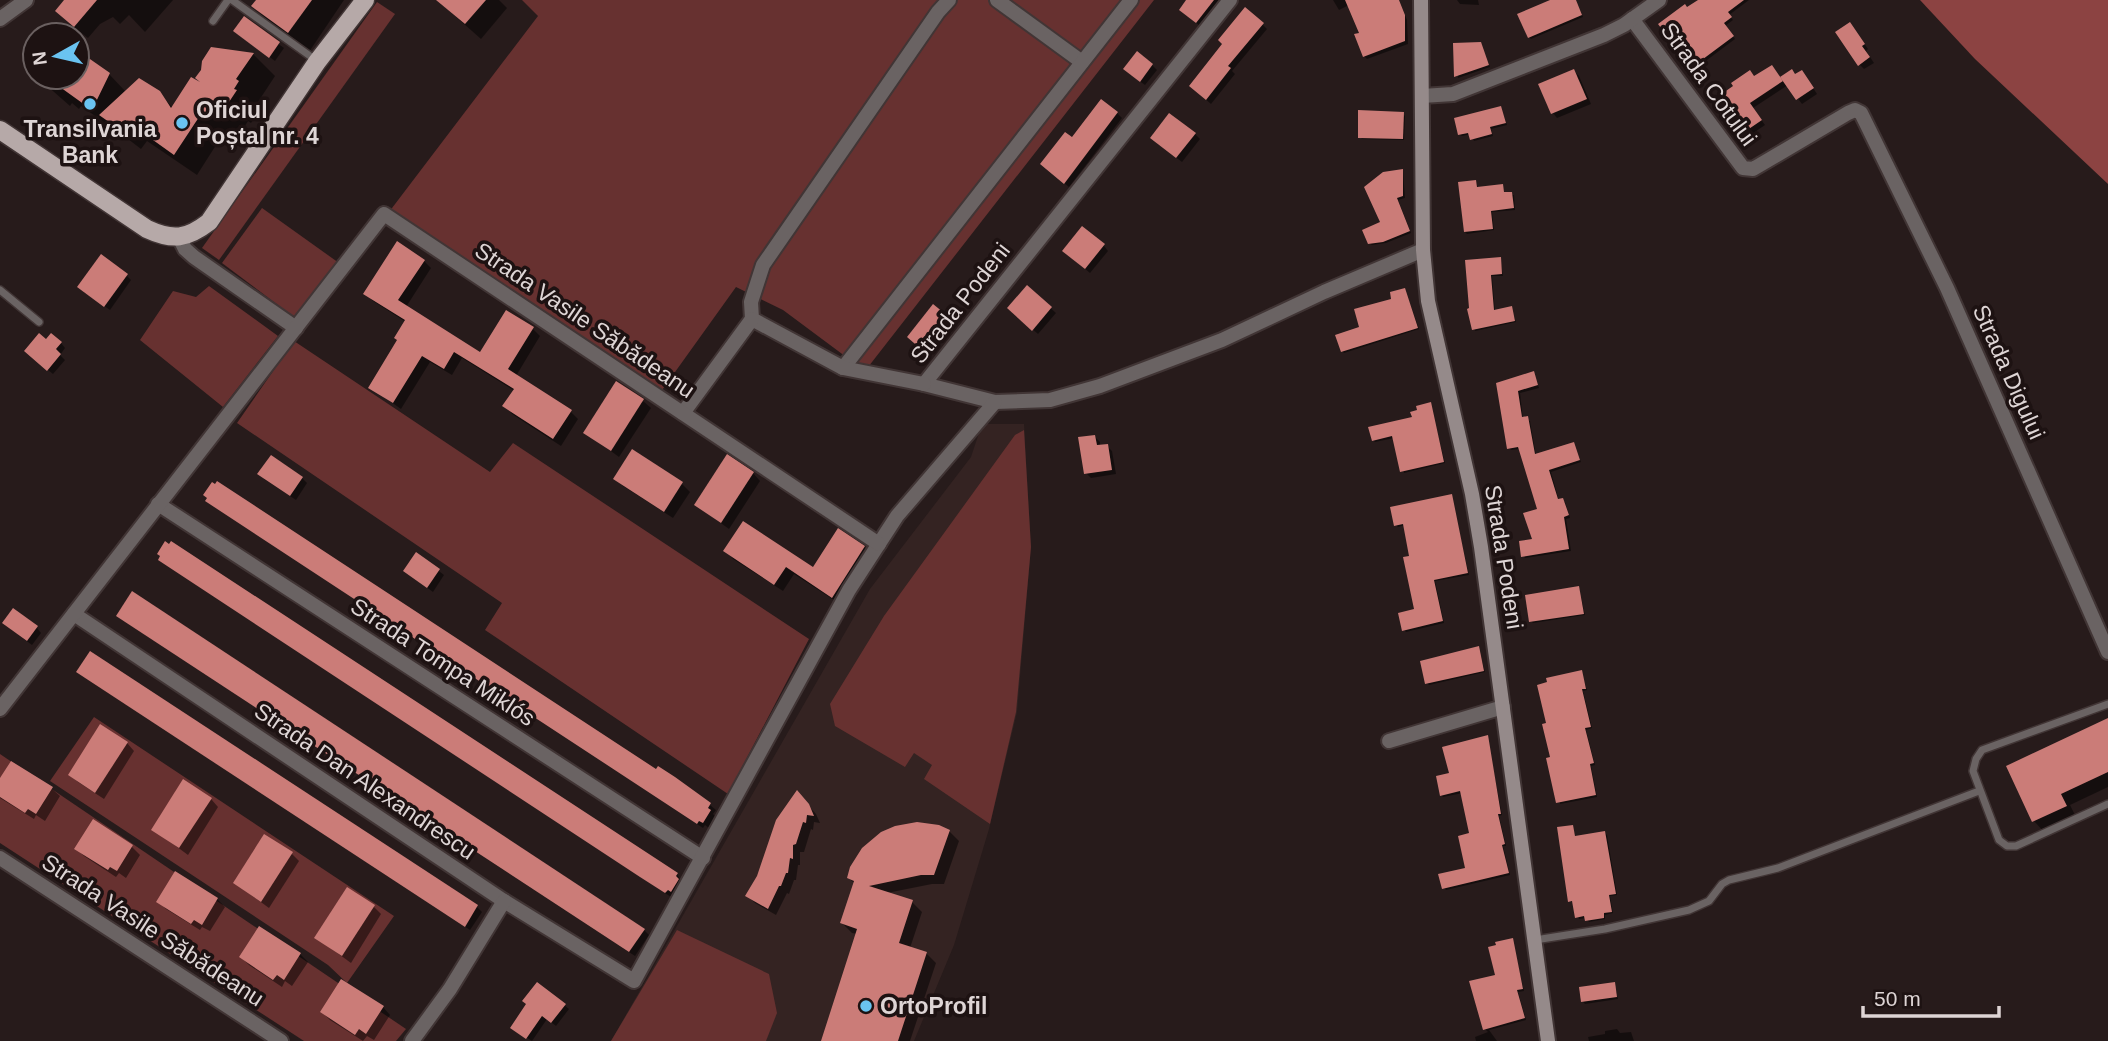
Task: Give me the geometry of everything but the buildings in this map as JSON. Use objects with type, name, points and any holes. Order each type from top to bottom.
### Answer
[{"type":"main road","points":[[0,130],[147,229],[165,237],[179,237],[200,229],[209,222],[317,62],[365,0]]},
{"type":"main road","name":"Strada Podeni","points":[[1421,0],[1423,250],[1428,300],[1472,494],[1548,1041]]},
{"type":"street","points":[[0,19],[26,0]]},
{"type":"street","points":[[683,413],[752,319],[751,302],[763,265],[938,12],[949,0]]},
{"type":"street","points":[[997,0],[1082,62]]},
{"type":"street","points":[[843,368],[1131,0]]},
{"type":"street","name":"Strada Podeni","points":[[1230,0],[925,384],[995,402],[1049,400],[1100,386],[1222,340],[1324,292],[1423,250]]},
{"type":"street","points":[[1422,96],[1453,94],[1604,35],[1659,0]]},
{"type":"street","name":"Strada Cotului","points":[[1632,19],[1743,168],[1753,169],[1848,113],[1855,110],[1861,113]]},
{"type":"street","name":"Strada Digului","points":[[1861,113],[1947,288],[2108,652]]},
{"type":"street","name":"Strada Vasile Săbădeanu","points":[[0,709],[384,214],[879,544]]},
{"type":"street","points":[[179,237],[185,249],[194,257],[296,328]]},
{"type":"street","points":[[752,319],[843,368],[925,384]]},
{"type":"street","points":[[703,858],[849,590],[897,516],[995,402]]},
{"type":"street","name":"Strada Tompa Miklós","points":[[158,505],[703,858]]},
{"type":"street","name":"Strada Dan Alexandrescu","points":[[74,614],[504,901],[634,981],[703,858]]},
{"type":"street","points":[[1389,741],[1503,708]]},
{"type":"street","name":"Strada Vasile Săbădeanu","points":[[0,858],[281,1041]]},
{"type":"street","points":[[412,1041],[450,989],[504,901]]},
{"type":"lane","points":[[213,21],[230,0],[317,62]]},
{"type":"lane","points":[[0,290],[39,322]]},
{"type":"lane","points":[[2108,704],[1982,750],[1976,759],[1973,772],[1999,840],[2007,846],[2016,846],[2108,804]]},
{"type":"lane","points":[[1535,940],[1605,929],[1689,910],[1709,901],[1722,884],[1729,880],[1778,868],[1979,791]]},
{"type":"shaded area","points":[[522,0],[1154,0],[865,371],[783,310],[736,287],[660,393],[389,212],[538,16]]},
{"type":"shaded area","points":[[1920,0],[2108,0],[2108,184],[1975,59]]},
{"type":"shaded area","points":[[377,2],[395,14],[219,260],[202,248]]},
{"type":"shaded area","points":[[262,208],[339,263],[295,318],[222,263]]},
{"type":"shaded area","points":[[209,286],[278,336],[223,407],[140,340],[173,291],[196,297]]},
{"type":"shaded area","points":[[294,341],[490,472],[513,443],[809,639],[728,794],[485,630],[502,603],[237,423]]},
{"type":"shaded area","name":"OrtoProfil","points":[[982,424],[1024,424],[1031,547],[1017,712],[989,829],[954,945],[914,1041],[611,1041],[870,589],[971,457]]},
{"type":"shaded area","points":[[1024,430],[1031,547],[1016,712],[990,824],[924,779],[932,765],[914,753],[905,767],[835,726],[830,704],[884,616],[1015,435]]},
{"type":"shaded area","points":[[94,717],[394,916],[347,983],[328,965],[50,781]]},
{"type":"shaded area","points":[[0,754],[406,1029],[396,1041],[304,1041],[0,843]]},
{"type":"shaded area","points":[[677,930],[769,974],[777,1013],[766,1041],[611,1041]]},
{"type":"place","name":"Transilvania Bank","points":[[90,104]]},
{"type":"place","name":"Oficiul Poștal nr. 4","points":[[182,123]]},
{"type":"place","name":"OrtoProfil","points":[[866,1006]]}]
